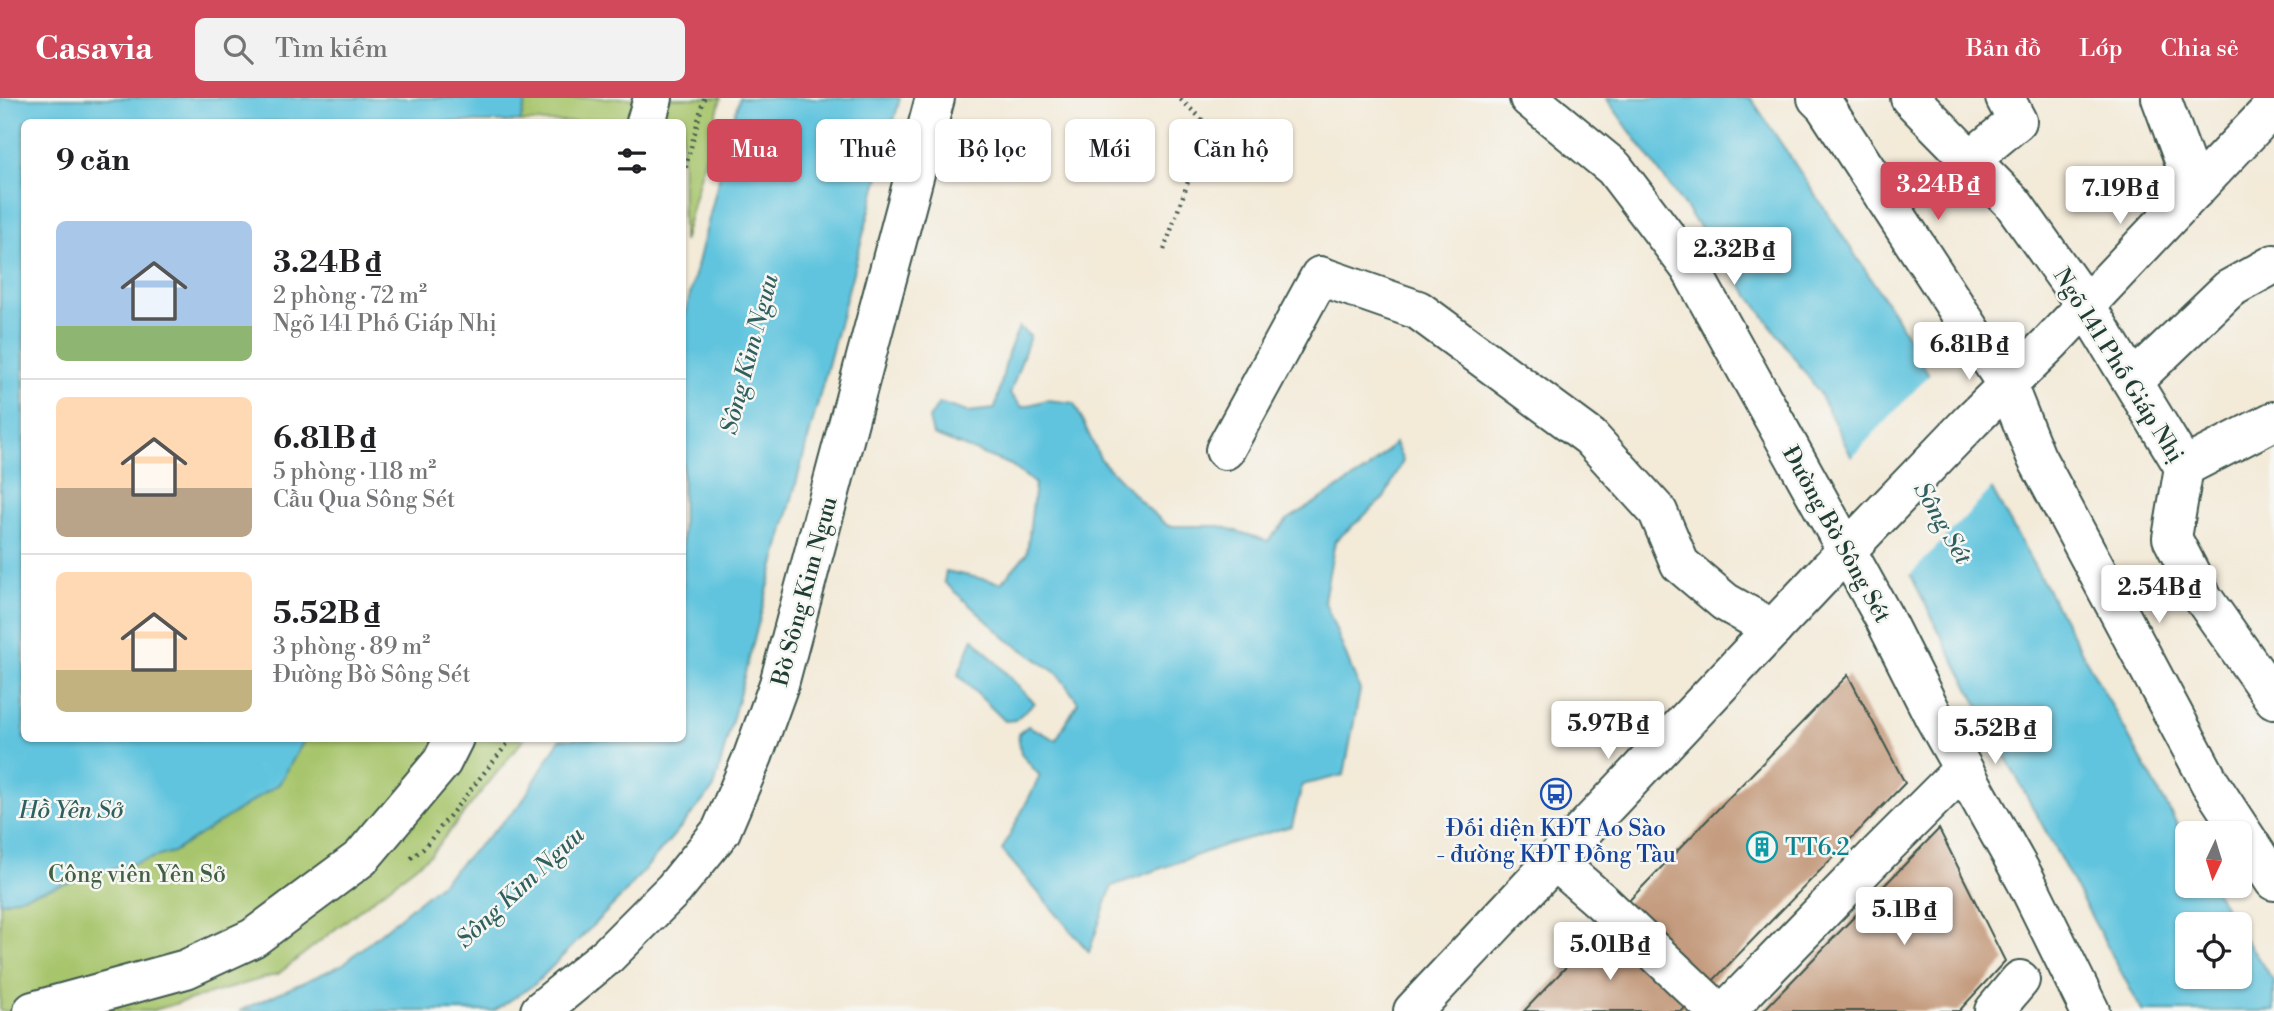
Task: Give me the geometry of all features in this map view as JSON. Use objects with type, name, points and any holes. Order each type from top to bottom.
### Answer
[{"type":"street","points":[[647,119],[653,98]]},
{"type":"street","name":"Bờ Sông Kim Ngưu","points":[[540,1011],[608,955],[674,890],[721,831],[753,756],[779,684],[935,98]]},
{"type":"street","name":"Đường Bờ Sông Sét","points":[[1529,98],[1614,168],[1690,268],[1854,543],[1963,769],[2026,881],[2090,1011]]},
{"type":"street","points":[[1817,98],[1825,106],[2008,387],[2036,457],[2190,747],[2210,783],[2274,881]]},
{"type":"street","name":"Ngõ 141 Phố Giáp Nhị","points":[[1910,98],[2013,203],[2086,306],[2120,365],[2133,381],[2185,467],[2172,538],[2203,598],[2274,699]]},
{"type":"street","points":[[1971,159],[2017,121],[2005,98]]},
{"type":"street","points":[[2161,98],[2195,190]]},
{"type":"street","points":[[1413,1011],[1854,543],[2086,306],[2274,106]]},
{"type":"street","points":[[2133,381],[2229,289],[2274,264]]},
{"type":"street","points":[[1225,450],[1320,276],[1418,310],[1590,437],[1658,512],[1680,564],[1725,602],[1773,629]]},
{"type":"street","points":[[2185,467],[2274,421]]},
{"type":"street","points":[[33,1011],[186,969],[253,938],[361,858],[443,762],[452,742]]},
{"type":"street","points":[[1726,1011],[1963,769]]},
{"type":"street","points":[[1555,861],[1717,1011]]},
{"type":"street","points":[[1994,1011],[2020,980]]},
{"type":"path","points":[[686,166],[704,98]]},
{"type":"path","points":[[1164,250],[1208,125],[1179,98]]},
{"type":"green space","name":"Công viên Yên Sở","points":[[0,98],[721,98],[715,119],[707,119],[707,151],[686,231],[686,119],[21,119],[21,742],[522,742],[431,854],[278,974],[151,1011],[0,1011]]},
{"type":"water","name":"Hồ Yên Sở","points":[[0,98],[527,98],[521,119],[21,119],[21,742],[303,742],[279,784],[173,852],[0,903]]},
{"type":"water","name":"Sông Kim Ngưu","points":[[739,98],[900,98],[894,119],[816,119],[816,182],[877,182],[714,788],[623,895],[535,984],[494,1011],[239,1011],[342,965],[440,884],[520,805],[558,742],[686,742],[686,311],[718,182],[802,182],[802,119],[734,119]]},
{"type":"water","name":"Sông Sét","points":[[1606,98],[1750,98],[1755,104],[1897,318],[2175,821],[2175,898],[2219,898],[2228,912],[2175,912],[2175,989],[2252,989],[2252,949],[2274,982],[2274,1011],[2142,1011],[1950,653],[1819,392]]},
{"type":"water","points":[[1019,327],[1030,336],[1010,394],[1022,407],[1047,400],[1074,403],[1101,460],[1168,526],[1220,526],[1268,541],[1287,520],[1367,470],[1395,443],[1403,461],[1384,498],[1335,541],[1324,600],[1360,690],[1344,775],[1302,785],[1292,826],[1225,845],[1112,886],[1089,952],[1002,850],[1040,776],[1021,754],[1018,734],[1028,726],[1056,740],[1078,702],[1058,674],[1007,639],[944,582],[946,571],[1001,583],[1027,553],[1035,484],[1011,465],[933,435],[929,419],[939,403],[967,412],[995,409],[1008,353]]},
{"type":"water","points":[[973,638],[1034,703],[1015,720],[1005,721],[958,675]]},
{"type":"pier","points":[[1931,373],[1993,487],[1908,577],[1849,460]]},
{"type":"building","name":"TT6.2","points":[[1848,675],[1905,783],[1707,987],[1619,911]]},
{"type":"building","points":[[1939,829],[2005,961],[1959,1011],[1763,1011]]},
{"type":"building","points":[[1607,924],[1692,1001],[1682,1011],[1524,1011]]},
{"type":"place","name":"Đối diện KĐT Ao Sào - đường KĐT Đồng Tàu","points":[[1556,794]]},
{"type":"place","name":"TT6.2","points":[[1762,847]]}]
